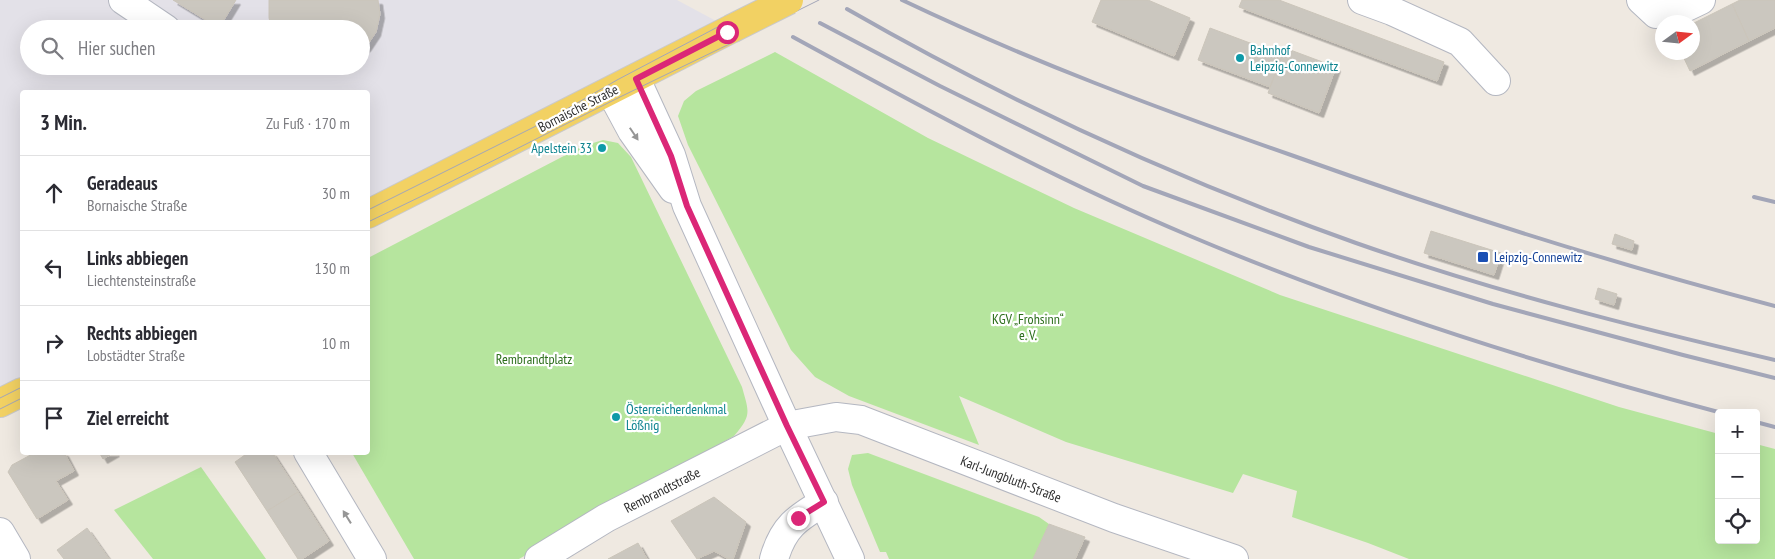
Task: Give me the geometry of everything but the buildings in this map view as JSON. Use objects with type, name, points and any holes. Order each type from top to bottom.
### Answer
[{"type":"main road","name":"Bornaische Straße","points":[[370,213],[789,0]]},
{"type":"main road","points":[[0,403],[20,393]]},
{"type":"street","points":[[123,0],[153,20]]},
{"type":"street","points":[[1362,0],[1392,11],[1460,42],[1496,81]]},
{"type":"street","points":[[1641,0],[1656,14],[1678,11],[1701,0]]},
{"type":"street","points":[[636,79],[671,156],[687,206],[850,559]]},
{"type":"street","points":[[611,92],[632,131],[667,182],[687,206]]},
{"type":"street","name":"Karl-Jungbluth-Straße","points":[[787,426],[836,417],[861,420],[1095,511],[1234,559]]},
{"type":"street","name":"Rembrandtstraße","points":[[539,559],[606,518],[787,426]]},
{"type":"street","points":[[310,455],[372,559]]},
{"type":"street","points":[[774,559],[786,531],[798,518],[824,502]]},
{"type":"street","points":[[0,532],[16,559]]},
{"type":"shaded area","points":[[0,0],[677,0],[731,29],[370,213],[370,90],[20,90],[20,393],[0,403]]},
{"type":"green space","name":"KGV „Frohsinn“ e. V.","points":[[775,52],[928,138],[1074,208],[1280,295],[1619,407],[1715,433],[1715,544],[1760,544],[1760,445],[1775,449],[1775,559],[1409,559],[1292,517],[1297,491],[1243,474],[1233,493],[1066,442],[959,396],[979,445],[849,396],[815,377],[791,350],[688,145],[678,116],[684,101],[696,91]]},
{"type":"green space","name":"Rembrandtplatz","points":[[603,140],[618,143],[631,157],[742,387],[747,408],[744,423],[734,436],[519,559],[414,559],[353,455],[370,455],[370,257],[583,146]]},
{"type":"green space","points":[[868,453],[1039,517],[1049,524],[1033,559],[889,559],[886,552],[880,552],[852,485],[848,469],[852,455]]},
{"type":"green space","points":[[201,467],[266,559],[153,559],[114,510]]},
{"type":"tram line","points":[[370,209],[548,120],[617,80],[769,0]]},
{"type":"tram line","points":[[370,221],[819,0]]},
{"type":"tram line","points":[[0,398],[20,388]]},
{"type":"tram line","points":[[0,409],[20,399]]},
{"type":"railway","points":[[902,0],[997,43],[1094,83],[1351,176],[1592,254],[1775,306]]},
{"type":"railway","points":[[847,9],[970,76],[1096,137],[1160,166],[1290,219],[1459,277],[1669,335],[1775,360]]},
{"type":"railway","points":[[820,23],[940,86],[1143,186],[1309,247],[1493,304],[1775,378]]},
{"type":"railway","points":[[793,37],[1039,167],[1139,214],[1255,263],[1453,334],[1654,395],[1715,411]]},
{"type":"railway","points":[[1754,197],[1775,202]]},
{"type":"railway","points":[[1760,423],[1775,427]]},
{"type":"place","name":"Bahnhof Leipzig-Connewitz","points":[[1240,58]]},
{"type":"place","name":"Apelstein 33","points":[[602,148]]},
{"type":"place","name":"Leipzig-Connewitz","points":[[1483,257]]},
{"type":"place","name":"Österreicherdenkmal Lößnig","points":[[616,417]]},
{"type":"route","points":[[727,32],[636,79],[671,156],[687,206],[787,426],[824,502],[798,518]]}]
